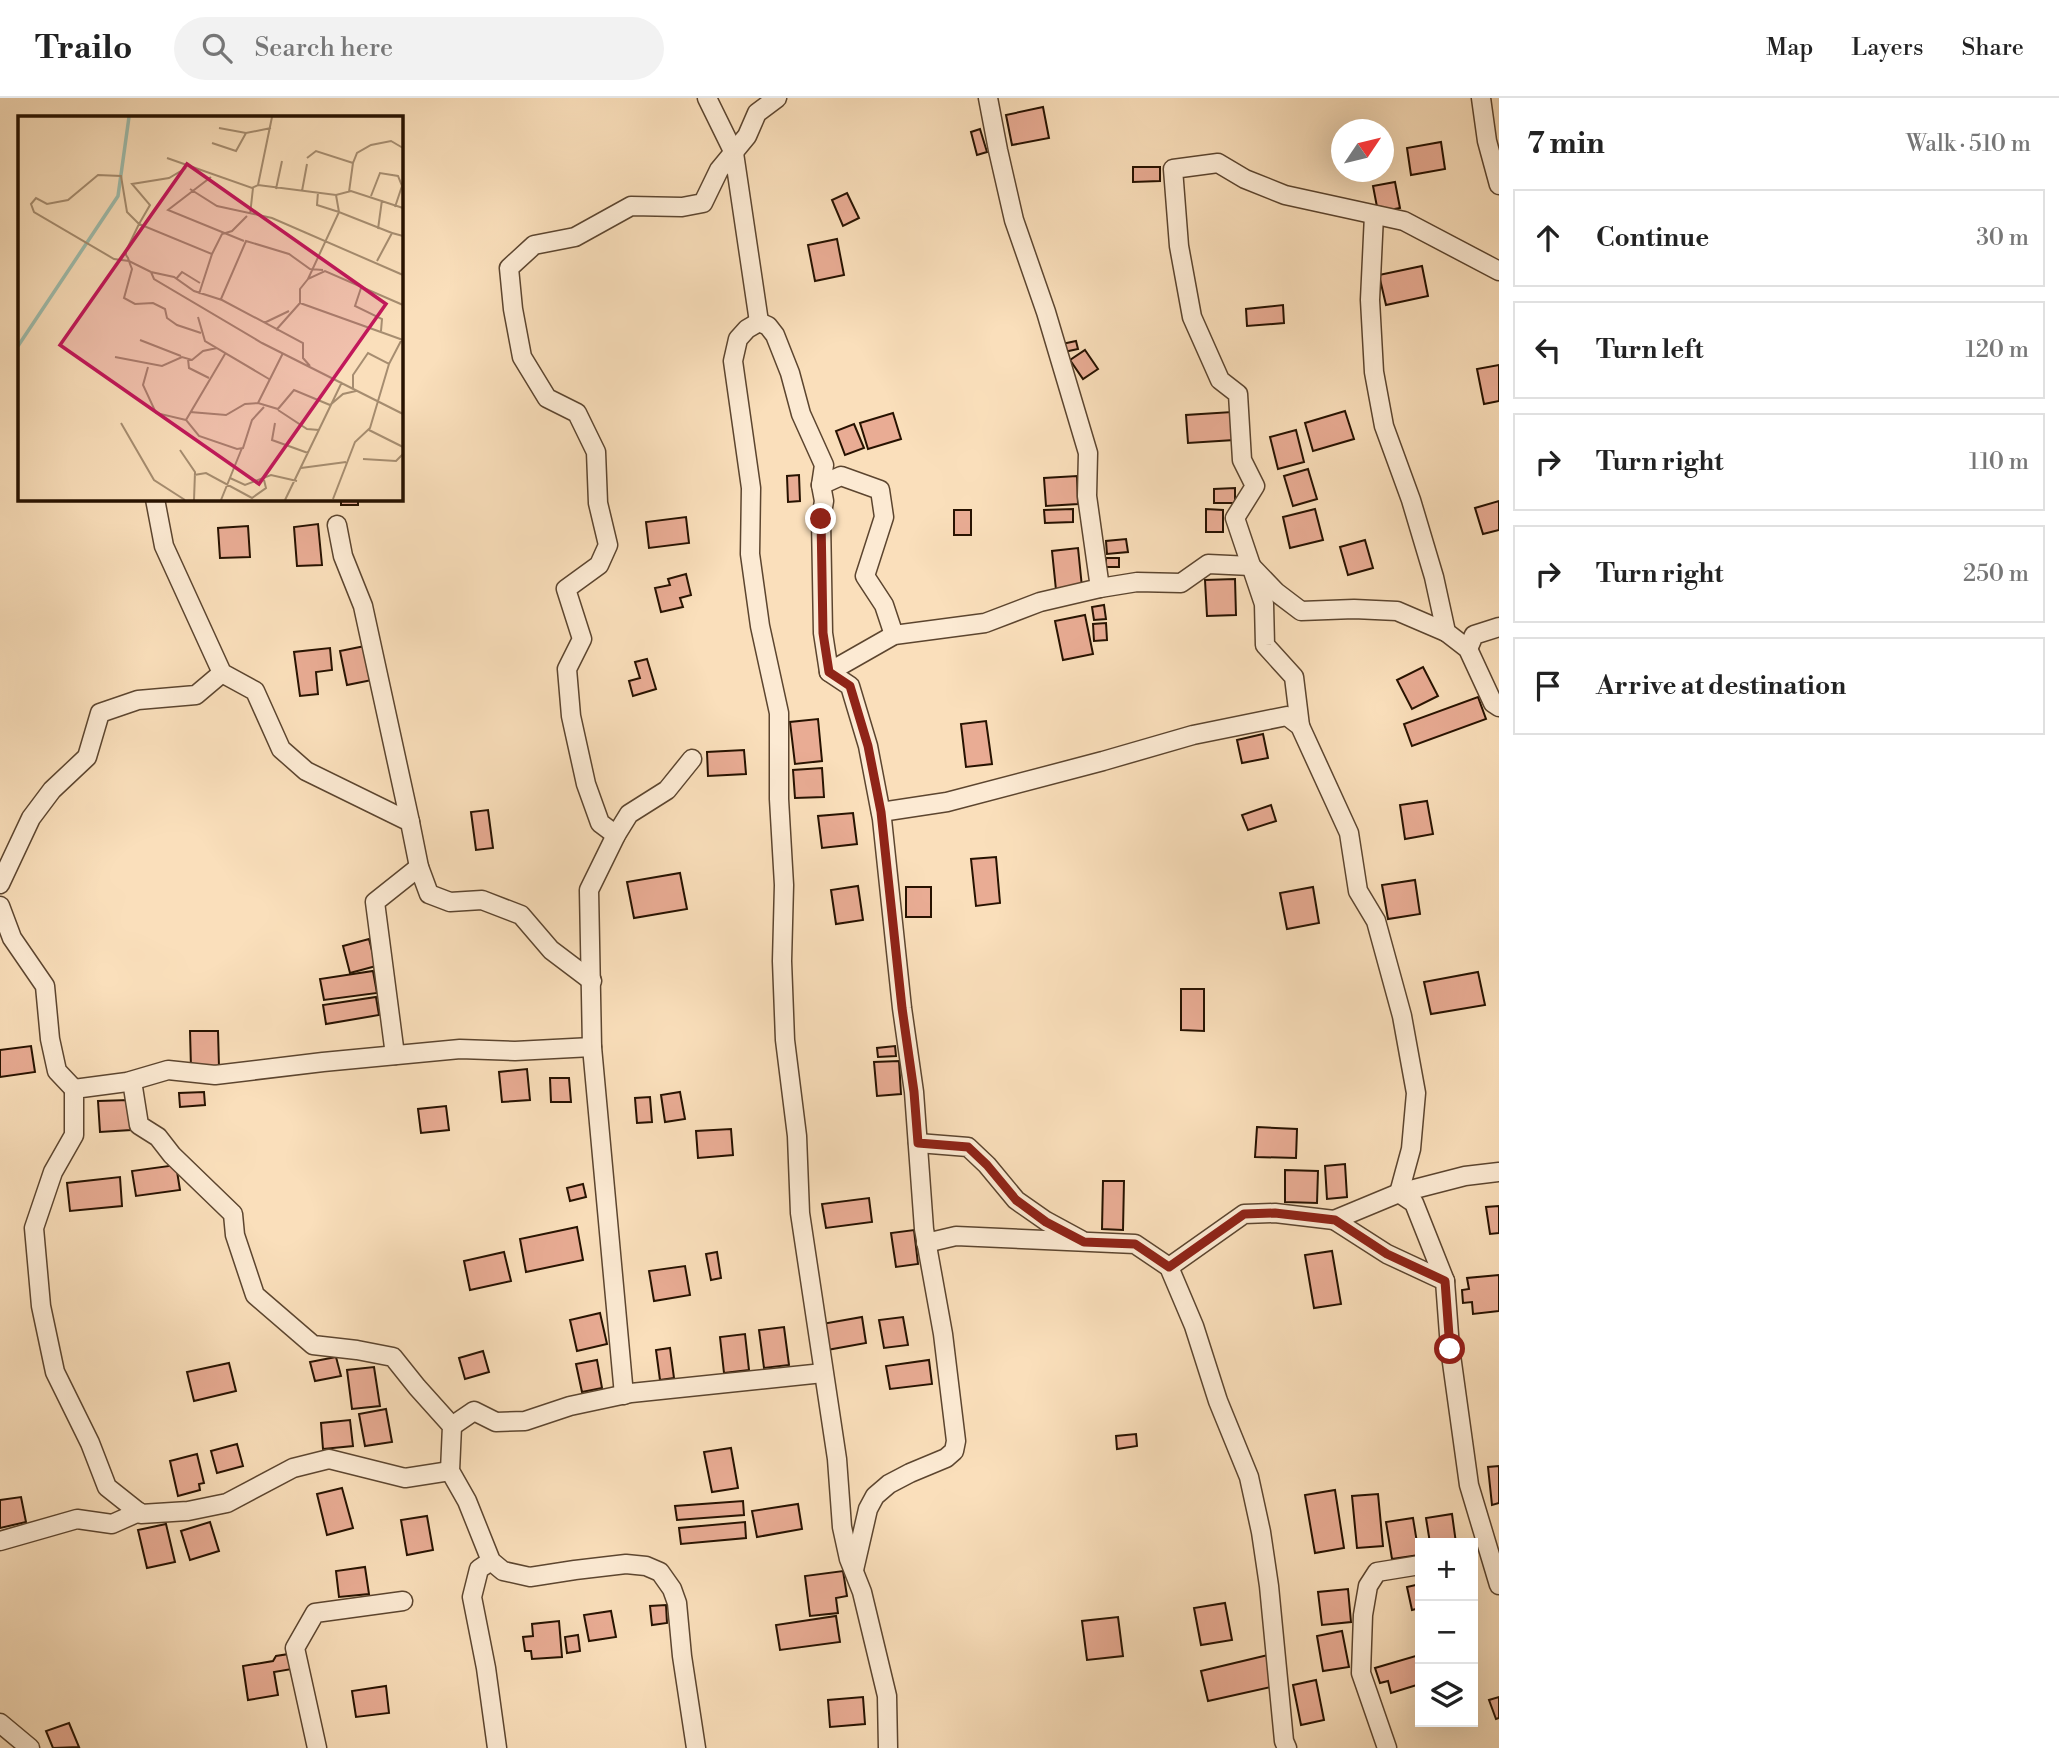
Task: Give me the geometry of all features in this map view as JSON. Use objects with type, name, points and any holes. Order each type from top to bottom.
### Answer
[{"type":"street","points":[[707,98],[734,153],[759,322]]},
{"type":"street","points":[[616,835],[600,823],[586,784],[571,716],[567,669],[583,639],[566,589],[599,565],[608,545],[598,503],[596,452],[577,413],[547,398],[522,357],[509,268],[534,245],[575,237],[631,206],[682,206],[703,203],[719,170],[747,135],[757,113],[777,98]]},
{"type":"street","points":[[988,98],[1014,220],[1088,453],[1087,496],[1100,588]]},
{"type":"street","points":[[1466,98],[1481,104],[1487,141],[1499,185]]},
{"type":"street","points":[[1399,1193],[1411,1149],[1416,1093],[1402,1016],[1376,921],[1358,891],[1349,833],[1300,726],[1293,677],[1265,645],[1264,604],[1236,518],[1255,486],[1242,460],[1238,394],[1220,380],[1192,317],[1179,246],[1173,169],[1218,163],[1245,179],[1285,195],[1404,221],[1499,271]]},
{"type":"street","points":[[1374,215],[1370,300],[1374,372],[1384,426],[1411,500],[1446,632]]},
{"type":"street","points":[[759,322],[768,326],[775,335],[801,414],[824,465],[821,485],[824,501],[821,519],[823,633],[829,672],[850,686],[868,746],[881,812],[914,1092],[926,1243],[943,1334],[956,1441],[954,1451],[946,1458],[889,1484],[875,1496],[868,1509],[854,1571]]},
{"type":"street","points":[[759,322],[747,329],[738,339],[733,361],[751,488],[750,554],[760,626],[779,713],[785,1040],[797,1136],[800,1213],[837,1458],[842,1527],[862,1592],[887,1696],[888,1748]]},
{"type":"street","points":[[821,485],[841,476],[880,490],[884,517],[865,576],[884,605],[894,635]]},
{"type":"street","points":[[155,500],[164,546],[222,673],[255,691],[281,749],[306,771],[410,822]]},
{"type":"street","points":[[337,525],[343,556],[363,606],[419,867],[429,894],[450,902],[482,900],[521,915],[551,950],[592,981]]},
{"type":"street","points":[[829,672],[894,635],[985,623],[1040,602],[1100,588],[1137,582],[1181,583],[1208,564],[1251,566],[1276,592],[1301,611],[1397,611],[1446,632],[1468,649],[1493,703],[1499,708]]},
{"type":"street","points":[[1468,649],[1475,635],[1499,626]]},
{"type":"street","points":[[0,884],[31,818],[51,790],[88,757],[100,713],[138,700],[196,695],[222,673]]},
{"type":"street","points":[[881,812],[947,802],[1193,735],[1287,716],[1300,726]]},
{"type":"street","points":[[624,1395],[592,1047],[589,891],[629,814],[667,790],[692,759]]},
{"type":"street","points":[[395,1055],[375,902],[419,867]]},
{"type":"street","points":[[0,906],[12,938],[45,986],[50,1039],[57,1071],[74,1089],[74,1135],[53,1172],[34,1228],[41,1306],[55,1372],[90,1443],[107,1487],[141,1514],[188,1511],[227,1503],[293,1468],[329,1460],[405,1478],[450,1471]]},
{"type":"street","points":[[74,1089],[132,1081],[168,1070],[215,1075],[460,1049],[515,1051],[592,1047]]},
{"type":"street","points":[[132,1081],[139,1125],[158,1138],[233,1214],[235,1235],[255,1295],[313,1345],[393,1357],[452,1426],[450,1471],[467,1501],[491,1561],[503,1571],[530,1577],[626,1564],[646,1566],[660,1572],[672,1589],[677,1603],[696,1748]]},
{"type":"street","points":[[918,1143],[968,1147],[1016,1200],[1046,1222],[1084,1242]]},
{"type":"street","points":[[1335,1220],[1399,1193],[1465,1176],[1499,1172]]},
{"type":"street","points":[[1399,1193],[1413,1203],[1445,1281],[1450,1349],[1481,1555],[1499,1585]]},
{"type":"street","points":[[1169,1267],[1244,1214],[1275,1213],[1335,1220],[1387,1254],[1445,1281]]},
{"type":"street","points":[[926,1243],[956,1236],[1135,1244],[1169,1267],[1194,1326],[1218,1401],[1249,1477],[1265,1559],[1284,1741],[1287,1748]]},
{"type":"street","points":[[452,1426],[474,1411],[496,1422],[525,1421],[570,1406],[624,1395],[823,1373]]},
{"type":"street","points":[[0,1541],[77,1519],[112,1524],[139,1512]]},
{"type":"street","points":[[491,1561],[479,1569],[472,1597],[486,1668],[497,1748]]},
{"type":"street","points":[[1387,1748],[1362,1673],[1363,1615],[1368,1586],[1377,1572],[1415,1566]]},
{"type":"street","points":[[317,1748],[296,1648],[315,1614],[403,1601]]},
{"type":"street","points":[[0,1723],[30,1748]]},
{"type":"building","points":[[1043,107],[1049,138],[1012,145],[1006,115]]},
{"type":"building","points":[[980,129],[987,152],[977,155],[971,132]]},
{"type":"building","points":[[1441,142],[1445,169],[1411,175],[1407,148]]},
{"type":"building","points":[[1133,167],[1160,167],[1160,181],[1133,182]]},
{"type":"building","points":[[1395,182],[1400,208],[1378,212],[1373,186]]},
{"type":"building","points":[[847,193],[859,218],[843,226],[832,200]]},
{"type":"building","points":[[837,239],[844,275],[815,281],[808,245]]},
{"type":"building","points":[[1422,266],[1428,296],[1386,305],[1379,275]]},
{"type":"building","points":[[1283,305],[1284,323],[1247,326],[1246,309]]},
{"type":"building","points":[[1076,341],[1078,349],[1064,352],[1062,344]]},
{"type":"building","points":[[1085,350],[1098,369],[1083,379],[1070,360]]},
{"type":"building","points":[[1499,365],[1499,401],[1484,404],[1477,369]]},
{"type":"building","points":[[1345,411],[1354,439],[1313,451],[1305,423]]},
{"type":"building","points":[[1232,412],[1234,440],[1188,443],[1186,415]]},
{"type":"building","points":[[893,413],[901,439],[868,449],[860,423]]},
{"type":"building","points":[[854,424],[864,448],[845,455],[836,431]]},
{"type":"building","points":[[1296,430],[1304,462],[1278,469],[1270,437]]},
{"type":"building","points":[[1308,469],[1317,499],[1293,506],[1284,476]]},
{"type":"building","points":[[799,475],[800,501],[788,502],[787,476]]},
{"type":"building","points":[[1077,476],[1078,504],[1046,506],[1044,478]]},
{"type":"building","points":[[1235,488],[1235,503],[1214,503],[1214,489]]},
{"type":"building","points":[[341,500],[358,500],[358,505],[341,505]]},
{"type":"building","points":[[1499,501],[1499,530],[1483,534],[1475,508]]},
{"type":"building","points":[[1073,509],[1073,522],[1045,523],[1044,510]]},
{"type":"building","points":[[1206,509],[1223,510],[1223,532],[1206,532]]},
{"type":"building","points":[[1315,509],[1323,540],[1290,548],[1283,517]]},
{"type":"building","points":[[954,510],[971,510],[971,535],[954,535]]},
{"type":"building","points":[[686,517],[689,543],[649,548],[646,522]]},
{"type":"building","points":[[318,524],[322,565],[297,566],[294,527]]},
{"type":"building","points":[[248,526],[250,557],[220,558],[218,528]]},
{"type":"building","points":[[1126,539],[1128,552],[1107,554],[1106,541]]},
{"type":"building","points":[[1365,540],[1373,568],[1348,575],[1340,547]]},
{"type":"building","points":[[1078,548],[1082,587],[1056,590],[1052,551]]},
{"type":"building","points":[[1106,558],[1119,558],[1119,567],[1106,567]]},
{"type":"building","points":[[686,574],[691,595],[680,598],[683,607],[661,612],[655,588],[670,585],[668,579]]},
{"type":"building","points":[[1235,579],[1236,615],[1207,616],[1205,580]]},
{"type":"building","points":[[1104,605],[1106,619],[1094,620],[1092,607]]},
{"type":"building","points":[[1085,615],[1093,654],[1063,660],[1055,621]]},
{"type":"building","points":[[1106,623],[1107,640],[1094,641],[1093,624]]},
{"type":"building","points":[[365,646],[372,680],[347,685],[340,651]]},
{"type":"building","points":[[330,648],[332,670],[316,672],[318,694],[300,696],[294,652]]},
{"type":"building","points":[[647,659],[656,689],[633,696],[629,681],[640,678],[635,662]]},
{"type":"building","points":[[1423,667],[1438,696],[1412,709],[1397,680]]},
{"type":"building","points":[[1478,697],[1486,719],[1412,746],[1404,724]]},
{"type":"building","points":[[818,719],[822,761],[795,764],[790,722]]},
{"type":"building","points":[[986,721],[992,764],[966,767],[961,724]]},
{"type":"building","points":[[1263,734],[1268,758],[1242,763],[1237,740]]},
{"type":"building","points":[[744,750],[746,774],[708,776],[707,752]]},
{"type":"building","points":[[822,768],[824,797],[795,798],[793,770]]},
{"type":"building","points":[[1427,801],[1433,834],[1405,839],[1400,805]]},
{"type":"building","points":[[1271,805],[1276,821],[1248,830],[1242,815]]},
{"type":"building","points":[[488,810],[493,848],[476,850],[471,812]]},
{"type":"building","points":[[853,813],[857,844],[822,848],[818,816]]},
{"type":"building","points":[[996,857],[1000,903],[976,906],[971,859]]},
{"type":"building","points":[[680,873],[687,909],[634,918],[627,882]]},
{"type":"building","points":[[1415,880],[1420,914],[1388,919],[1382,885]]},
{"type":"building","points":[[858,886],[863,920],[836,924],[831,890]]},
{"type":"building","points":[[906,887],[931,887],[931,917],[906,917]]},
{"type":"building","points":[[1313,887],[1319,923],[1287,929],[1280,893]]},
{"type":"building","points":[[369,939],[376,966],[350,973],[343,946]]},
{"type":"building","points":[[373,971],[377,993],[324,1000],[320,979]]},
{"type":"building","points":[[1478,972],[1485,1005],[1431,1014],[1424,982]]},
{"type":"building","points":[[1181,989],[1204,989],[1204,1031],[1181,1030]]},
{"type":"building","points":[[376,997],[379,1015],[326,1024],[323,1005]]},
{"type":"building","points":[[190,1031],[218,1031],[219,1067],[191,1068]]},
{"type":"building","points":[[31,1046],[35,1072],[0,1077],[0,1050]]},
{"type":"building","points":[[895,1046],[896,1056],[878,1057],[877,1048]]},
{"type":"building","points":[[899,1061],[901,1094],[877,1096],[874,1062]]},
{"type":"building","points":[[527,1069],[530,1100],[502,1102],[499,1072]]},
{"type":"building","points":[[550,1078],[569,1078],[571,1102],[551,1102]]},
{"type":"building","points":[[204,1092],[205,1105],[180,1107],[179,1093]]},
{"type":"building","points":[[680,1092],[685,1119],[665,1122],[661,1095]]},
{"type":"building","points":[[650,1097],[652,1122],[637,1123],[635,1098]]},
{"type":"building","points":[[129,1100],[131,1130],[100,1132],[98,1101]]},
{"type":"building","points":[[446,1106],[449,1130],[421,1133],[418,1109]]},
{"type":"building","points":[[1257,1127],[1297,1129],[1296,1158],[1255,1157]]},
{"type":"building","points":[[731,1129],[733,1155],[698,1158],[696,1131]]},
{"type":"building","points":[[1345,1164],[1347,1197],[1327,1199],[1325,1166]]},
{"type":"building","points":[[176,1165],[180,1190],[136,1196],[132,1171]]},
{"type":"building","points":[[1285,1170],[1318,1171],[1317,1203],[1285,1202]]},
{"type":"building","points":[[120,1177],[122,1206],[70,1211],[67,1183]]},
{"type":"building","points":[[1103,1181],[1124,1181],[1123,1230],[1102,1229]]},
{"type":"building","points":[[583,1184],[586,1197],[570,1201],[567,1188]]},
{"type":"building","points":[[869,1198],[872,1222],[826,1228],[822,1204]]},
{"type":"building","points":[[1499,1206],[1499,1233],[1490,1234],[1486,1207]]},
{"type":"building","points":[[577,1227],[583,1260],[526,1272],[520,1239]]},
{"type":"building","points":[[914,1230],[918,1264],[896,1267],[891,1233]]},
{"type":"building","points":[[1332,1251],[1341,1304],[1314,1308],[1305,1255]]},
{"type":"building","points":[[504,1252],[511,1281],[470,1290],[464,1261]]},
{"type":"building","points":[[717,1252],[721,1278],[711,1280],[706,1254]]},
{"type":"building","points":[[685,1266],[690,1295],[654,1301],[649,1271]]},
{"type":"building","points":[[1499,1275],[1499,1311],[1473,1314],[1472,1302],[1463,1303],[1462,1290],[1469,1289],[1467,1278]]},
{"type":"building","points":[[600,1313],[607,1344],[577,1351],[570,1320]]},
{"type":"building","points":[[862,1317],[866,1343],[827,1350],[822,1324]]},
{"type":"building","points":[[903,1317],[908,1345],[884,1348],[879,1320]]},
{"type":"building","points":[[784,1327],[789,1365],[764,1368],[759,1330]]},
{"type":"building","points":[[745,1334],[749,1370],[724,1373],[720,1337]]},
{"type":"building","points":[[670,1348],[674,1378],[660,1380],[656,1350]]},
{"type":"building","points":[[483,1351],[489,1372],[465,1379],[459,1358]]},
{"type":"building","points":[[336,1357],[341,1376],[315,1381],[310,1362]]},
{"type":"building","points":[[597,1360],[602,1388],[582,1392],[576,1364]]},
{"type":"building","points":[[929,1360],[932,1384],[890,1389],[886,1366]]},
{"type":"building","points":[[229,1363],[236,1391],[194,1401],[187,1372]]},
{"type":"building","points":[[374,1367],[380,1406],[352,1409],[347,1370]]},
{"type":"building","points":[[386,1409],[392,1442],[365,1446],[359,1414]]},
{"type":"building","points":[[350,1420],[353,1446],[323,1449],[321,1423]]},
{"type":"building","points":[[1136,1434],[1137,1446],[1117,1449],[1116,1436]]},
{"type":"building","points":[[237,1444],[243,1466],[217,1473],[211,1451]]},
{"type":"building","points":[[731,1448],[738,1488],[712,1492],[704,1452]]},
{"type":"building","points":[[197,1454],[204,1483],[199,1484],[200,1490],[178,1496],[170,1461]]},
{"type":"building","points":[[1499,1466],[1499,1503],[1492,1505],[1488,1467]]},
{"type":"building","points":[[342,1488],[353,1528],[327,1535],[317,1494]]},
{"type":"building","points":[[1335,1490],[1344,1548],[1315,1553],[1305,1495]]},
{"type":"building","points":[[1378,1494],[1383,1546],[1357,1548],[1352,1496]]},
{"type":"building","points":[[21,1497],[26,1522],[0,1528],[0,1500]]},
{"type":"building","points":[[743,1501],[744,1515],[677,1520],[675,1506]]},
{"type":"building","points":[[798,1504],[802,1529],[757,1537],[752,1511]]},
{"type":"building","points":[[1452,1514],[1455,1538],[1429,1538],[1426,1518]]},
{"type":"building","points":[[427,1516],[433,1550],[407,1555],[401,1520]]},
{"type":"building","points":[[1413,1518],[1416,1538],[1415,1556],[1392,1559],[1386,1522]]},
{"type":"building","points":[[210,1522],[219,1551],[190,1560],[181,1531]]},
{"type":"building","points":[[745,1522],[746,1538],[681,1544],[679,1528]]},
{"type":"building","points":[[166,1524],[175,1562],[147,1568],[138,1530]]},
{"type":"building","points":[[365,1567],[369,1594],[339,1597],[336,1571]]},
{"type":"building","points":[[843,1571],[847,1596],[836,1598],[838,1613],[810,1616],[805,1576]]},
{"type":"building","points":[[1415,1585],[1415,1609],[1412,1610],[1407,1587]]},
{"type":"building","points":[[1348,1589],[1351,1622],[1322,1625],[1318,1592]]},
{"type":"building","points":[[1225,1603],[1232,1640],[1201,1645],[1194,1608]]},
{"type":"building","points":[[666,1605],[667,1623],[652,1625],[650,1606]]},
{"type":"building","points":[[611,1611],[616,1637],[589,1641],[584,1615]]},
{"type":"building","points":[[836,1616],[840,1642],[780,1650],[776,1625]]},
{"type":"building","points":[[1118,1617],[1123,1656],[1087,1660],[1082,1621]]},
{"type":"building","points":[[559,1621],[562,1657],[532,1659],[531,1651],[525,1651],[523,1637],[533,1636],[532,1624]]},
{"type":"building","points":[[1342,1631],[1349,1667],[1323,1671],[1317,1636]]},
{"type":"building","points":[[578,1635],[580,1651],[567,1653],[565,1637]]},
{"type":"building","points":[[289,1654],[292,1669],[274,1672],[278,1695],[248,1700],[243,1666],[273,1661],[276,1656]]},
{"type":"building","points":[[1268,1655],[1275,1686],[1208,1701],[1201,1671]]},
{"type":"building","points":[[1415,1656],[1415,1686],[1391,1693],[1388,1681],[1380,1683],[1375,1668]]},
{"type":"building","points":[[1316,1680],[1324,1720],[1301,1725],[1293,1685]]},
{"type":"building","points":[[386,1686],[389,1713],[356,1717],[352,1691]]},
{"type":"building","points":[[863,1697],[865,1724],[830,1727],[828,1700]]},
{"type":"building","points":[[1499,1697],[1499,1718],[1496,1719],[1489,1700]]},
{"type":"building","points":[[69,1723],[79,1747],[53,1748],[46,1731]]},
{"type":"route","points":[[821,519],[823,633],[829,672],[850,686],[868,746],[881,812],[918,1143],[968,1147],[1016,1200],[1046,1222],[1084,1242],[1135,1244],[1169,1267],[1244,1214],[1275,1213],[1335,1220],[1387,1254],[1445,1281],[1450,1349]]}]
